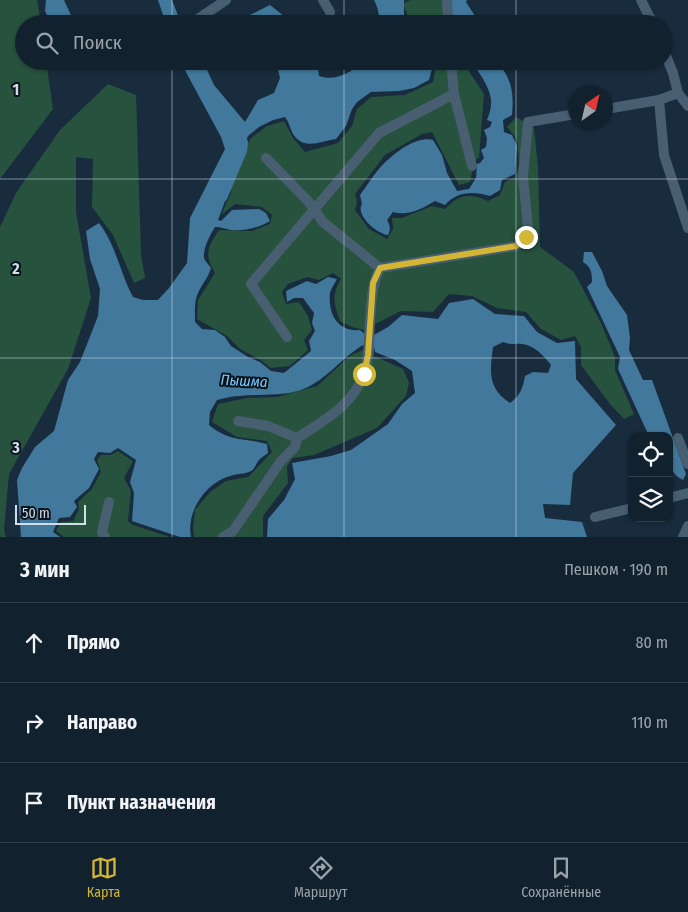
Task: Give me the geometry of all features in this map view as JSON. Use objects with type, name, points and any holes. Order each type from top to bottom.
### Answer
[{"type":"street","points":[[205,15],[226,0]]},
{"type":"street","points":[[323,0],[330,12]]},
{"type":"street","points":[[446,0],[447,15]]},
{"type":"street","points":[[641,0],[648,15]]},
{"type":"street","points":[[452,70],[454,94],[472,166]]},
{"type":"street","points":[[672,70],[678,93],[688,106]]},
{"type":"street","points":[[613,108],[659,100],[678,93]]},
{"type":"street","points":[[287,337],[251,284],[379,133],[454,94]]},
{"type":"street","points":[[659,100],[664,155],[688,228]]},
{"type":"street","points":[[266,158],[308,201],[323,222],[380,268],[516,246],[526,237],[528,226],[523,177],[528,122],[568,115]]},
{"type":"street","points":[[223,537],[233,531],[296,442],[341,409],[354,392],[364,374],[368,355],[373,283],[380,268]]},
{"type":"street","points":[[238,421],[268,426],[296,442]]},
{"type":"street","points":[[678,438],[688,464]]},
{"type":"street","points":[[673,497],[688,493]]},
{"type":"street","points":[[105,537],[102,532],[109,502]]},
{"type":"street","points":[[595,517],[628,509]]},
{"type":"street","points":[[683,537],[688,526]]},
{"type":"green space","points":[[0,0],[37,0],[40,15],[15,15],[15,70],[47,70],[53,109],[0,179]]},
{"type":"green space","points":[[410,0],[447,0],[450,15],[407,15],[403,4]]},
{"type":"green space","points":[[435,70],[468,70],[484,94],[479,158],[475,160],[470,182],[459,185],[432,132],[422,134],[385,155],[355,194],[357,202],[355,210],[369,229],[387,239],[393,229],[392,218],[402,218],[432,206],[445,209],[455,200],[465,196],[488,201],[500,195],[505,182],[516,177],[519,165],[517,139],[507,127],[516,117],[534,128],[538,167],[540,247],[574,272],[601,323],[615,357],[615,370],[634,414],[624,419],[610,404],[581,365],[581,347],[575,336],[561,340],[541,329],[526,312],[497,308],[472,296],[449,294],[433,312],[401,311],[373,325],[374,356],[403,369],[409,383],[406,396],[377,428],[314,455],[293,458],[287,466],[288,483],[263,516],[263,537],[194,537],[195,510],[210,492],[226,481],[248,477],[272,452],[267,441],[237,437],[212,422],[218,404],[247,398],[277,397],[317,386],[351,355],[363,350],[364,330],[340,321],[334,300],[341,279],[333,273],[319,280],[307,277],[288,284],[282,292],[286,304],[299,302],[308,316],[312,330],[304,340],[308,350],[290,366],[271,368],[240,349],[227,336],[197,319],[198,300],[215,273],[209,261],[208,251],[219,230],[252,231],[270,224],[272,215],[262,207],[235,204],[221,215],[231,193],[232,172],[251,138],[267,126],[284,121],[293,138],[305,152],[338,143],[352,126],[357,109],[371,97],[405,95],[433,82]]},
{"type":"green space","points":[[108,84],[136,95],[141,254],[145,278],[134,283],[113,235],[92,207],[93,159],[76,157],[76,212],[91,298],[68,369],[9,474],[4,530],[6,537],[0,537],[0,227],[16,193],[60,130]]},
{"type":"green space","points":[[118,451],[133,461],[124,478],[131,491],[128,521],[133,525],[170,537],[64,537],[56,531],[61,522],[73,521],[79,509],[78,502],[92,489],[101,472],[97,460],[101,455],[110,455]]},
{"type":"water","points":[[46,0],[64,0],[71,15],[47,15],[45,11]]},
{"type":"water","points":[[158,0],[172,0],[178,15],[163,15]]},
{"type":"water","points":[[374,0],[404,0],[404,15],[379,15]]},
{"type":"water","points":[[449,0],[467,0],[466,2],[474,15],[450,15]]},
{"type":"water","points":[[270,5],[282,15],[250,15]]},
{"type":"water","points":[[185,70],[207,70],[214,85],[245,122],[258,100],[274,93],[280,78],[278,70],[318,70],[319,76],[331,78],[352,70],[432,70],[429,80],[414,88],[399,91],[371,92],[357,102],[352,109],[346,126],[336,139],[313,144],[302,142],[293,134],[285,117],[273,120],[259,127],[248,136],[244,146],[227,172],[228,193],[218,220],[221,221],[232,210],[259,209],[266,213],[270,221],[256,227],[241,230],[215,227],[205,250],[204,258],[211,268],[197,296],[195,322],[202,329],[215,330],[225,337],[231,346],[260,362],[271,371],[284,373],[311,351],[309,341],[315,331],[312,323],[314,313],[303,298],[294,298],[287,302],[286,291],[307,281],[316,284],[328,277],[337,279],[330,293],[333,314],[340,325],[352,330],[360,330],[366,335],[365,344],[356,349],[325,376],[298,391],[235,396],[217,400],[210,412],[209,425],[224,435],[267,444],[268,453],[259,460],[251,471],[232,475],[221,480],[205,492],[191,518],[191,537],[180,537],[132,521],[134,493],[130,482],[136,460],[118,448],[110,453],[98,452],[94,459],[99,469],[89,488],[74,501],[77,507],[70,517],[59,518],[53,532],[60,537],[21,537],[17,480],[35,447],[54,431],[68,380],[80,362],[98,316],[100,289],[90,259],[86,231],[99,223],[110,240],[133,297],[143,300],[158,300],[187,263],[190,218],[225,149],[221,137]]},
{"type":"water","points":[[478,70],[503,70],[511,86],[513,100],[512,115],[503,120],[504,132],[512,135],[517,146],[515,174],[502,180],[500,190],[490,196],[466,193],[455,197],[445,205],[435,201],[415,211],[393,212],[387,220],[390,227],[388,235],[373,228],[362,213],[360,195],[378,170],[399,151],[410,144],[422,140],[433,140],[442,155],[447,173],[457,191],[469,189],[476,178],[477,164],[484,158],[481,150],[486,147],[487,138],[484,130],[490,127],[492,122],[487,120],[491,108],[491,99]]},
{"type":"water","points":[[584,252],[592,252],[607,286],[627,315],[630,338],[629,350],[643,380],[652,380],[671,432],[647,432],[618,369],[620,357],[587,287],[592,282],[592,275],[589,268],[583,262]]},
{"type":"water","points":[[473,299],[495,314],[524,316],[537,332],[557,343],[575,341],[576,379],[616,425],[573,473],[570,505],[543,504],[545,518],[582,522],[587,537],[267,537],[268,519],[284,500],[295,479],[292,463],[331,456],[351,450],[388,424],[402,404],[415,393],[412,371],[395,360],[375,352],[372,336],[388,327],[402,315],[438,319],[449,303]],"holes":[[[503,342],[531,346],[551,365],[548,373],[533,372],[525,376],[520,391],[510,403],[497,391],[491,371],[493,347]]]},
{"type":"water","points":[[673,438],[686,474],[683,480],[673,472]]},
{"type":"waterway","name":"Пышма","points":[[219,195],[238,150],[239,143]]},
{"type":"route","points":[[364,374],[368,355],[373,283],[380,268],[516,246],[526,237]]}]
